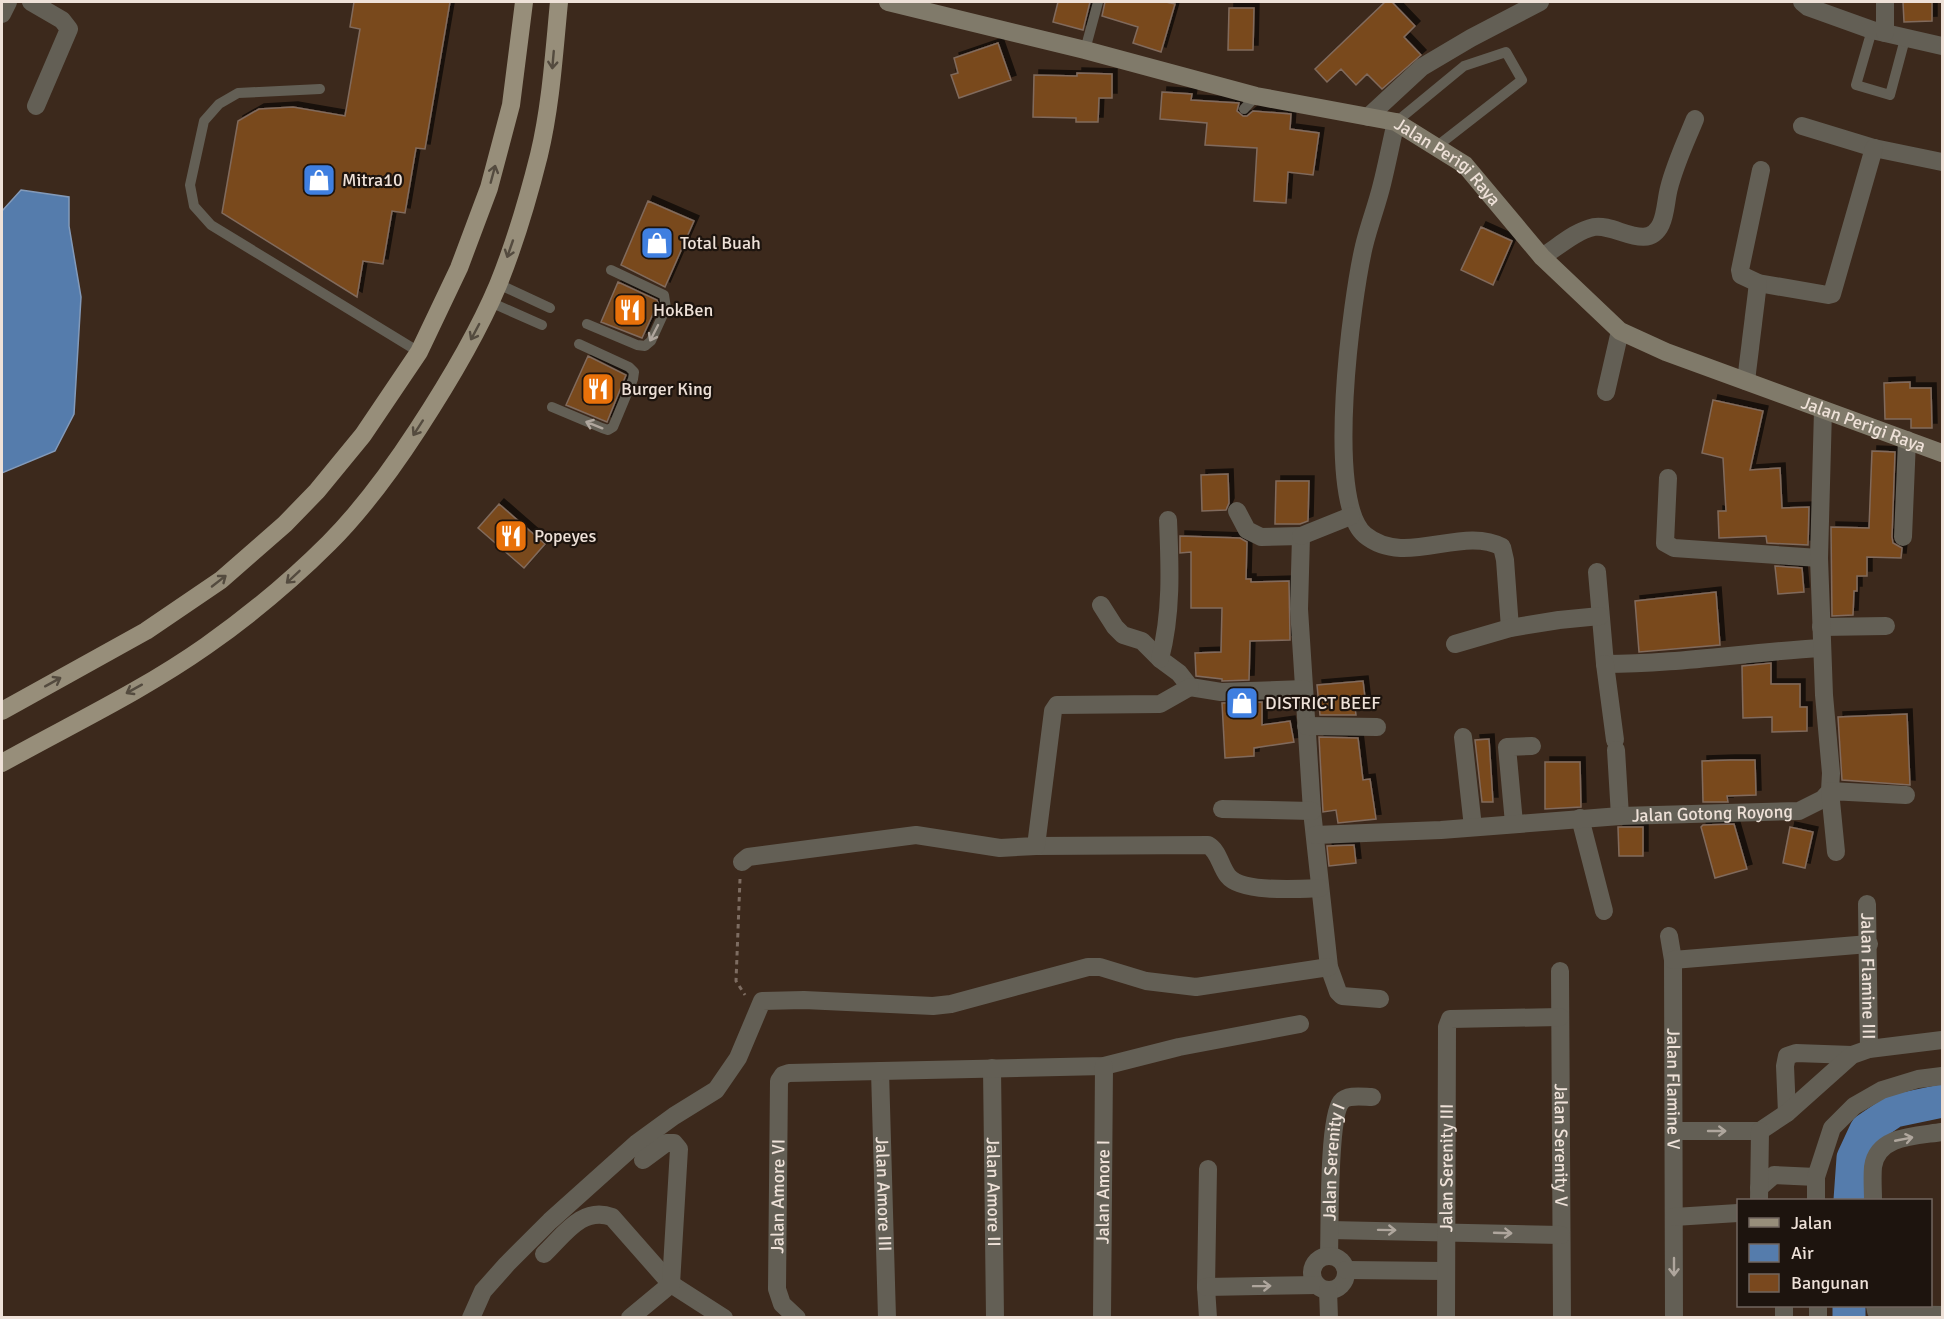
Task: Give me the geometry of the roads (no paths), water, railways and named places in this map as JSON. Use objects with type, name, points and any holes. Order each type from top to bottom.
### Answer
[{"type":"main road","points":[[2,711],[154,625],[213,586],[258,549],[324,483],[363,435],[419,352],[459,268],[489,188],[511,105],[524,2]]},
{"type":"main road","points":[[2,763],[148,682],[204,647],[252,612],[289,581],[337,535],[395,464],[450,379],[490,302],[521,220],[539,153],[552,76],[559,2]]},
{"type":"street","points":[[2,14],[8,2]]},
{"type":"street","points":[[31,2],[62,20],[69,29],[36,106]]},
{"type":"street","points":[[1368,117],[1422,67],[1540,2]]},
{"type":"street","points":[[1802,2],[1808,7],[1879,32],[1942,46]]},
{"type":"street","points":[[1879,32],[1885,2]]},
{"type":"street","name":"Jalan Perigi Raya","points":[[900,3],[1084,50],[1250,103],[1396,122],[1465,165],[1542,257],[1620,331],[1666,352],[1942,453]]},
{"type":"street","points":[[1542,257],[1583,230],[1597,226],[1617,229],[1636,237],[1650,236],[1660,226],[1669,187],[1695,118]]},
{"type":"street","points":[[1396,122],[1382,184],[1364,246],[1352,316],[1346,386],[1343,473],[1351,516],[1364,535],[1386,546],[1423,548],[1462,542],[1493,543],[1502,547],[1510,628]]},
{"type":"street","points":[[1802,126],[1874,148],[1942,162]]},
{"type":"street","points":[[1761,170],[1740,270],[1745,277],[1758,283],[1828,295],[1832,294],[1874,148]]},
{"type":"street","points":[[1746,381],[1758,283]]},
{"type":"street","points":[[1606,392],[1620,331]]},
{"type":"street","points":[[1822,410],[1819,558],[1821,627],[1831,774],[1830,791],[1836,852]]},
{"type":"street","points":[[1903,537],[1907,440]]},
{"type":"street","points":[[1668,478],[1665,543],[1674,548],[1819,558]]},
{"type":"street","points":[[1237,511],[1247,530],[1261,537],[1301,536],[1351,516]]},
{"type":"street","points":[[1160,659],[1167,633],[1170,574],[1168,520]]},
{"type":"street","points":[[1301,536],[1299,609],[1306,726],[1312,811],[1329,967],[1338,992],[1342,996],[1380,999]]},
{"type":"street","points":[[1597,572],[1605,664],[1616,745],[1620,816]]},
{"type":"street","points":[[1101,605],[1115,627],[1123,634],[1142,641],[1160,659],[1179,673],[1190,687]]},
{"type":"street","points":[[1455,644],[1510,628],[1600,616]]},
{"type":"street","points":[[1821,627],[1886,626]]},
{"type":"street","points":[[1605,664],[1639,664],[1822,648]]},
{"type":"street","points":[[1035,846],[1053,711],[1057,705],[1160,704],[1190,687],[1221,692],[1304,689]]},
{"type":"street","points":[[1306,726],[1377,727]]},
{"type":"street","points":[[1463,736],[1473,827]]},
{"type":"street","points":[[1514,824],[1507,747],[1532,746]]},
{"type":"street","points":[[1830,791],[1906,795]]},
{"type":"street","name":"Jalan Gotong Royong","points":[[1315,835],[1473,827],[1620,816],[1799,811],[1823,799],[1830,791]]},
{"type":"street","points":[[1222,809],[1312,811]]},
{"type":"street","points":[[1580,818],[1604,911]]},
{"type":"street","points":[[742,862],[748,857],[916,835],[1000,848],[1208,845],[1213,848],[1228,877],[1236,882],[1257,887],[1320,888]]},
{"type":"street","name":"Jalan Flamine III","points":[[1786,1113],[1785,1066],[1787,1056],[1796,1053],[1861,1052],[1869,944],[1867,904]]},
{"type":"street","name":"Jalan Flamine V","points":[[1669,936],[1673,960],[1674,1317]]},
{"type":"street","points":[[1673,960],[1869,944]]},
{"type":"street","points":[[471,1317],[483,1291],[507,1263],[550,1221],[637,1143],[674,1116],[716,1090],[738,1058],[762,1001],[804,1000],[933,1006],[967,1002],[1088,967],[1100,967],[1146,981],[1196,987],[1329,967]]},
{"type":"street","name":"Jalan Serenity V","points":[[1560,971],[1562,1317]]},
{"type":"street","name":"Jalan Serenity III","points":[[1446,1317],[1447,1028],[1450,1019],[1560,1017]]},
{"type":"street","points":[[880,1071],[1104,1066],[1179,1047],[1300,1024]]},
{"type":"street","points":[[1674,1131],[1760,1131],[1786,1113],[1861,1052],[1942,1040]]},
{"type":"street","name":"Jalan Amore I","points":[[1102,1317],[1104,1066]]},
{"type":"street","name":"Jalan Amore II","points":[[992,1068],[995,1317]]},
{"type":"street","name":"Jalan Amore VI","points":[[797,1317],[782,1304],[777,1289],[779,1081],[789,1072],[880,1071]]},
{"type":"street","name":"Jalan Amore III","points":[[880,1071],[887,1317]]},
{"type":"street","points":[[1816,1199],[1816,1177],[1832,1128],[1854,1106],[1882,1090],[1918,1079],[1942,1076]]},
{"type":"street","name":"Jalan Serenity I","points":[[1329,1255],[1332,1144],[1336,1116],[1342,1101],[1346,1098],[1372,1097]]},
{"type":"street","points":[[1759,1194],[1760,1131]]},
{"type":"street","points":[[1874,1199],[1873,1166],[1880,1149],[1895,1140],[1942,1132]]},
{"type":"street","points":[[630,1317],[671,1284],[679,1149],[674,1143],[666,1143],[643,1160]]},
{"type":"street","points":[[1760,1158],[1774,1175],[1816,1177]]},
{"type":"street","points":[[1208,1169],[1206,1287],[1208,1317]]},
{"type":"street","points":[[1759,1194],[1774,1175]]},
{"type":"street","points":[[1674,1217],[1737,1213]]},
{"type":"street","points":[[544,1254],[582,1218],[591,1214],[612,1217],[671,1284],[724,1317]]},
{"type":"street","points":[[1330,1230],[1561,1235]]},
{"type":"street","points":[[1206,1287],[1323,1288],[1340,1287],[1346,1276],[1346,1270],[1340,1259],[1329,1255],[1322,1257],[1313,1267],[1313,1280],[1323,1288],[1329,1317]]},
{"type":"street","points":[[1346,1270],[1445,1271]]},
{"type":"street","points":[[1875,1307],[1876,1311],[1882,1314],[1942,1315]]},
{"type":"lane","points":[[1084,50],[1098,2]]},
{"type":"lane","points":[[1879,32],[1856,85],[1890,95],[1905,39]]},
{"type":"lane","points":[[1396,122],[1464,66],[1506,52],[1522,80],[1436,147]]},
{"type":"lane","points":[[320,89],[238,93],[219,104],[204,121],[190,184],[194,206],[211,225],[419,352]]},
{"type":"lane","points":[[587,324],[637,345],[645,345],[651,341],[666,308],[664,295],[611,270]]},
{"type":"lane","points":[[498,284],[550,308]]},
{"type":"lane","points":[[490,302],[542,325]]},
{"type":"lane","points":[[552,407],[608,430],[613,427],[634,372],[629,367],[579,344]]},
{"type":"water","points":[[21,190],[69,197],[69,226],[81,297],[74,414],[55,451],[2,473],[2,211]]},
{"type":"waterway","points":[[1850,1199],[1853,1158],[1866,1130],[1894,1111],[1942,1101]]},
{"type":"waterway","points":[[1849,1307],[1849,1318]]},
{"type":"place","name":"Mitra10","points":[[319,180]]},
{"type":"place","name":"Total Buah","points":[[657,243]]},
{"type":"place","name":"HokBen","points":[[630,310]]},
{"type":"place","name":"Burger King","points":[[598,389]]},
{"type":"place","name":"Popeyes","points":[[511,536]]},
{"type":"place","name":"DISTRICT BEEF","points":[[1242,703]]}]
